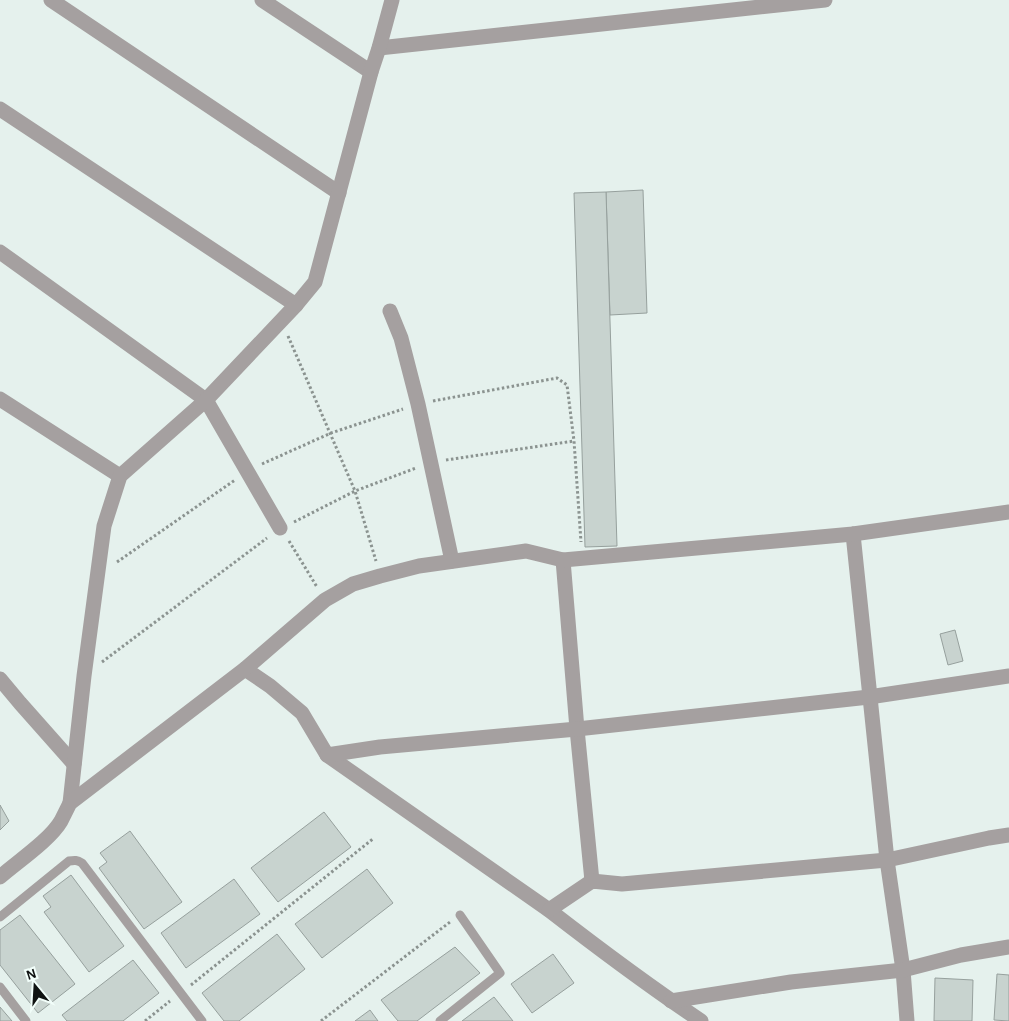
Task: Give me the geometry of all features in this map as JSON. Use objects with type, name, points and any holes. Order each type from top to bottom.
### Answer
[{"type":"street","points":[[51,0],[339,192]]},
{"type":"street","points":[[262,0],[371,72]]},
{"type":"street","points":[[0,877],[52,832],[60,822],[70,803],[96,577],[104,526],[120,476],[206,400],[296,305],[315,282],[392,0]]},
{"type":"street","points":[[379,48],[825,0]]},
{"type":"street","points":[[0,108],[296,305]]},
{"type":"street","points":[[0,252],[206,400],[280,528]]},
{"type":"street","points":[[390,311],[401,338],[418,404],[452,561]]},
{"type":"street","points":[[0,399],[120,476]]},
{"type":"street","points":[[70,803],[245,669],[325,600],[354,584],[419,566],[526,551],[563,560],[853,534],[1009,512]]},
{"type":"street","points":[[853,534],[887,860],[903,970],[907,1021]]},
{"type":"street","points":[[563,560],[592,881]]},
{"type":"street","points":[[245,669],[270,686],[302,713],[327,755],[549,910],[671,1001],[701,1021]]},
{"type":"street","points":[[327,755],[380,746],[577,729],[869,697],[1009,676]]},
{"type":"street","points":[[0,679],[74,764]]},
{"type":"street","points":[[549,910],[592,881],[622,884],[887,860],[1009,835]]},
{"type":"street","points":[[671,1001],[791,982],[903,970],[962,955],[1009,947]]},
{"type":"lane","points":[[0,916],[69,861],[78,860],[202,1021]]},
{"type":"lane","points":[[440,1021],[500,973],[460,915]]},
{"type":"lane","points":[[0,987],[26,1021]]},
{"type":"path","points":[[281,321],[355,491],[380,576]]},
{"type":"path","points":[[96,577],[247,471],[331,433],[418,404],[557,378],[567,385],[574,441],[582,558]]},
{"type":"path","points":[[84,676],[280,528],[355,491],[431,462],[574,441]]},
{"type":"path","points":[[280,528],[325,600]]},
{"type":"path","points":[[145,1021],[374,838]]},
{"type":"path","points":[[321,1021],[460,915]]},
{"type":"building","points":[[643,190],[647,313],[610,315],[606,192]]},
{"type":"building","points":[[606,192],[617,546],[585,547],[574,193]]},
{"type":"building","points":[[955,630],[963,661],[948,665],[940,634]]},
{"type":"building","points":[[0,805],[9,821],[0,830]]},
{"type":"building","points":[[324,812],[351,847],[278,902],[251,868]]},
{"type":"building","points":[[130,831],[182,902],[144,929],[99,868],[107,862],[100,853]]},
{"type":"building","points":[[367,869],[393,903],[322,958],[295,924]]},
{"type":"building","points":[[71,875],[124,946],[89,972],[44,912],[51,907],[43,896]]},
{"type":"building","points":[[234,879],[260,914],[186,968],[161,933]]},
{"type":"building","points":[[20,915],[75,984],[38,1013],[0,965],[0,930]]},
{"type":"building","points":[[277,934],[305,969],[239,1021],[224,1021],[202,993]]},
{"type":"building","points":[[455,947],[480,973],[417,1021],[398,1021],[381,1000]]},
{"type":"building","points":[[553,954],[574,983],[532,1013],[511,984]]},
{"type":"building","points":[[133,960],[159,993],[123,1021],[67,1021],[62,1015]]},
{"type":"building","points":[[997,974],[1009,975],[1009,1021],[994,1020]]},
{"type":"building","points":[[935,978],[973,980],[972,1021],[934,1021]]},
{"type":"building","points":[[494,997],[513,1021],[462,1021]]},
{"type":"building","points":[[0,1007],[12,1021],[0,1021]]},
{"type":"building","points":[[370,1010],[378,1021],[355,1021]]}]
